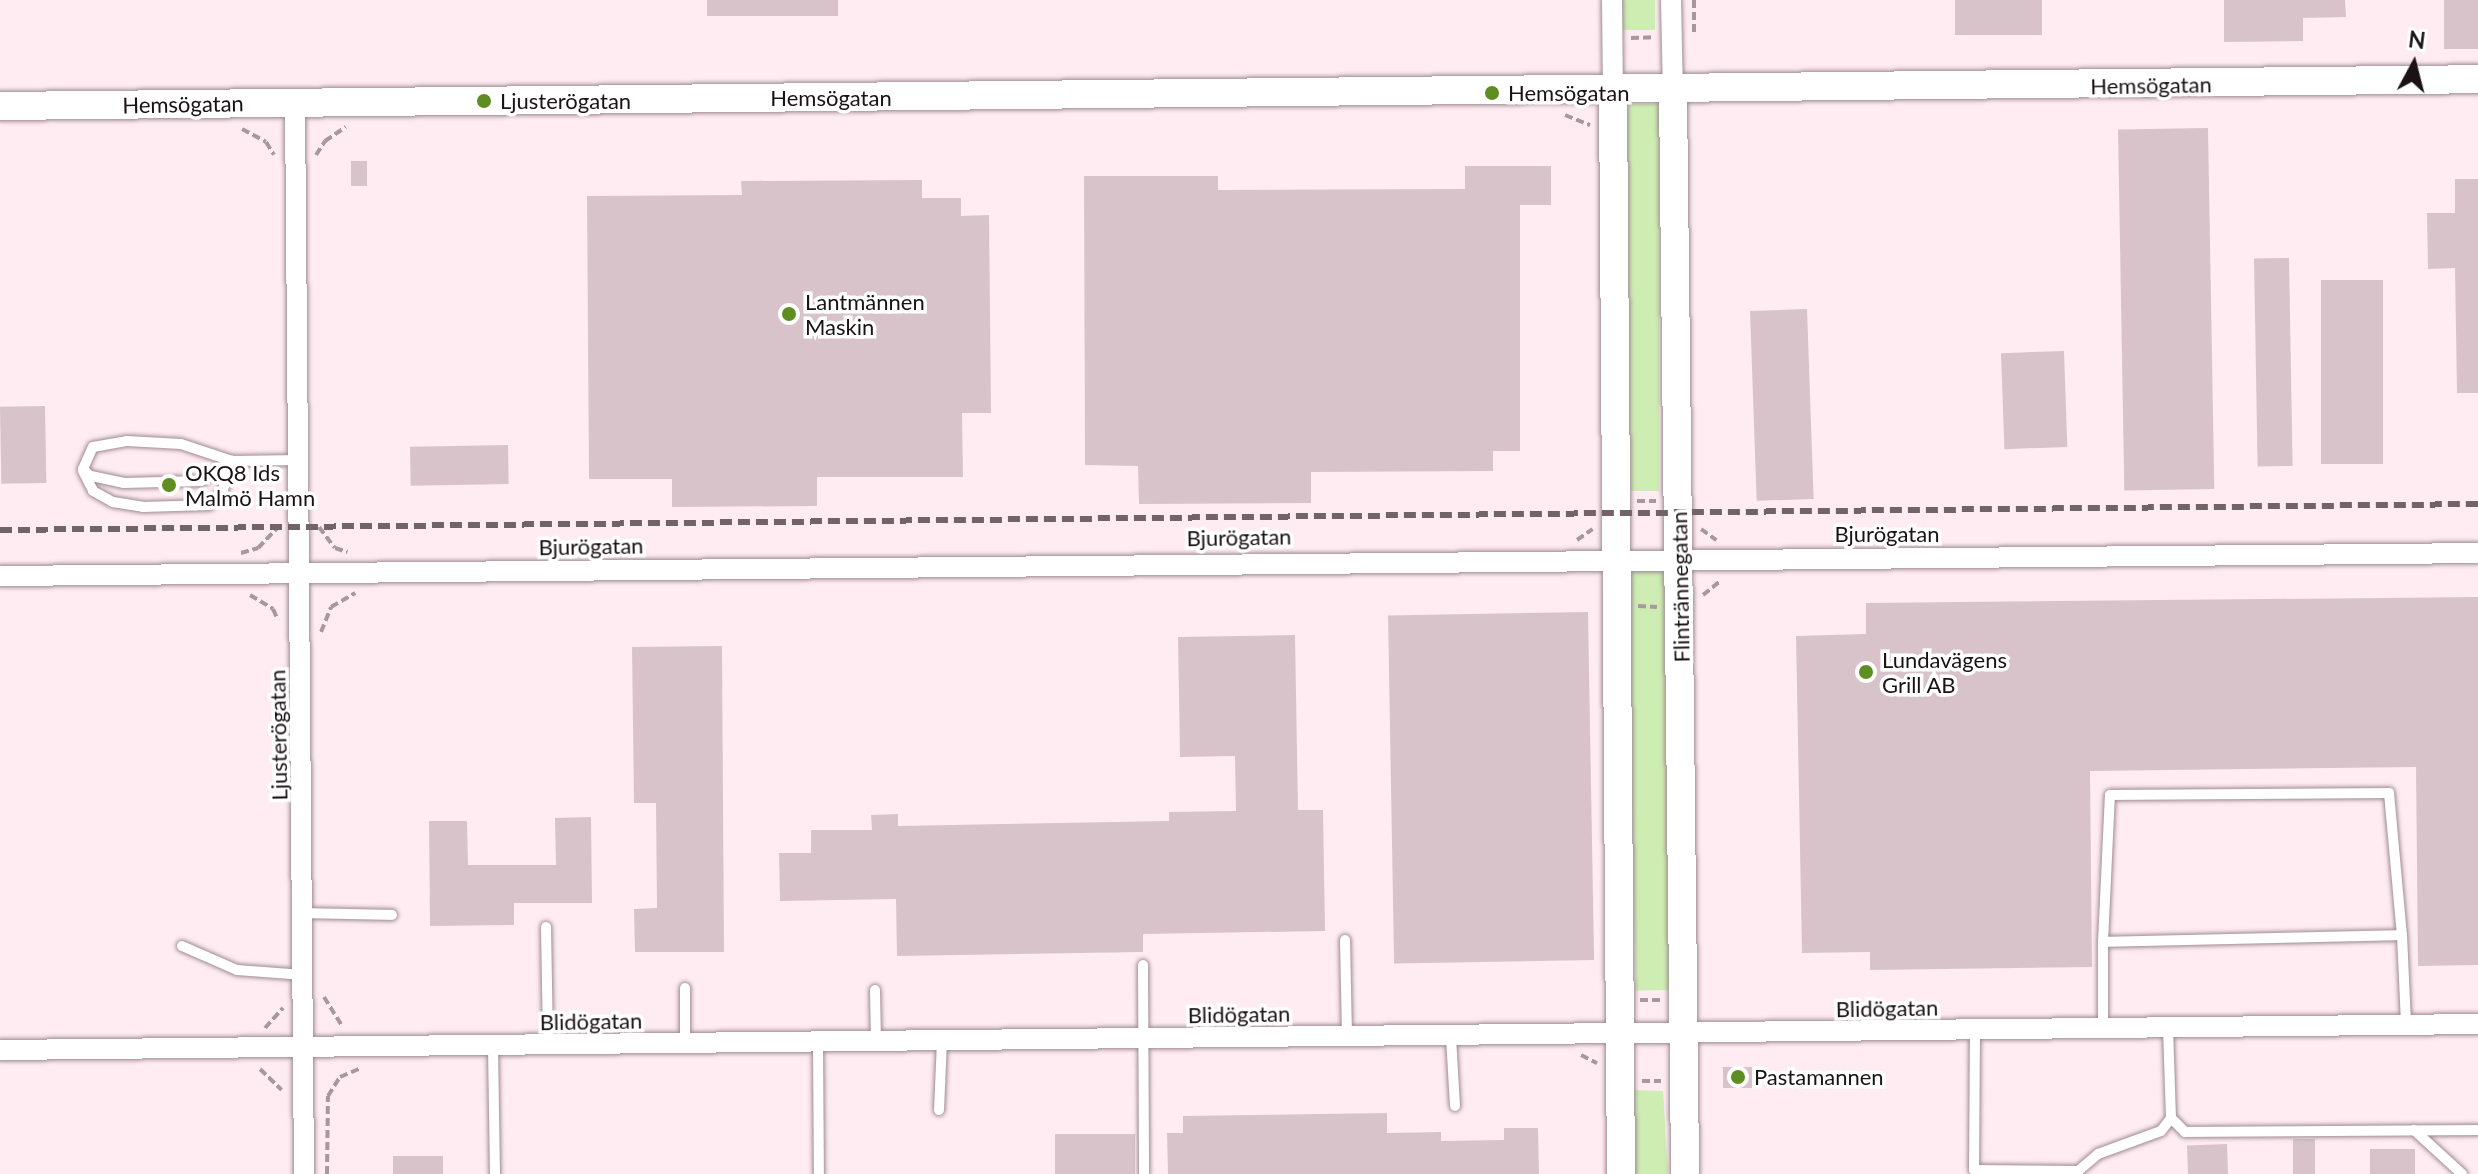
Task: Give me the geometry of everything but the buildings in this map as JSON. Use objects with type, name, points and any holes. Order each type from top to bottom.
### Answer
[{"type":"street","points":[[1612,0],[1619,557],[1621,1174]]},
{"type":"street","name":"Flintrännegatan","points":[[1671,0],[1685,1174]]},
{"type":"street","name":"Hemsögatan","points":[[0,106],[1673,92],[2478,79]]},
{"type":"street","name":"Ljusterögatan","points":[[295,103],[304,913],[294,975],[304,1047],[304,1174]]},
{"type":"street","name":"Bjurögatan","points":[[0,576],[300,575],[1619,557],[2478,553]]},
{"type":"street","name":"Blidögatan","points":[[0,1050],[1682,1036],[2478,1024]]},
{"type":"lane","points":[[232,461],[222,493],[209,505],[143,507],[113,502],[93,491],[83,469],[93,447],[127,441],[181,444],[232,461],[299,460]]},
{"type":"lane","points":[[83,469],[90,476],[124,483],[201,481],[232,461]]},
{"type":"lane","points":[[2103,1029],[2103,942],[2110,795],[2389,793],[2402,935],[2406,1024]]},
{"type":"lane","points":[[304,913],[392,915]]},
{"type":"lane","points":[[546,927],[548,1045]]},
{"type":"lane","points":[[2103,942],[2402,935]]},
{"type":"lane","points":[[1345,940],[1347,1037]]},
{"type":"lane","points":[[182,946],[237,970],[294,975]]},
{"type":"lane","points":[[1143,965],[1144,1174]]},
{"type":"lane","points":[[685,988],[685,1044]]},
{"type":"lane","points":[[875,990],[876,1042]]},
{"type":"lane","points":[[1975,1031],[1974,1170],[2078,1171],[2098,1154],[2161,1131],[2171,1118],[2168,1028]]},
{"type":"lane","points":[[1451,1037],[1455,1106]]},
{"type":"lane","points":[[939,1110],[942,1041]]},
{"type":"lane","points":[[818,1044],[819,1174]]},
{"type":"lane","points":[[493,1047],[495,1174]]},
{"type":"lane","points":[[2171,1118],[2185,1132],[2478,1130]]},
{"type":"lane","points":[[2412,1129],[2462,1174]]},
{"type":"path","points":[[1612,39],[1694,36]]},
{"type":"path","points":[[1554,114],[1575,116],[1594,129]]},
{"type":"path","points":[[234,127],[266,142],[276,162]]},
{"type":"path","points":[[313,161],[334,133],[358,127]]},
{"type":"path","points":[[1618,501],[1679,501]]},
{"type":"path","points":[[319,511],[325,538],[335,548],[363,554],[366,592],[331,607],[320,639]]},
{"type":"path","points":[[239,554],[269,539],[278,527],[278,514]]},
{"type":"path","points":[[242,595],[261,599],[273,609],[280,631]]},
{"type":"path","points":[[285,1096],[269,1073],[238,1066],[237,1035],[262,1031],[282,1009],[294,975]]},
{"type":"path","points":[[324,984],[327,1009],[347,1030]]},
{"type":"path","points":[[1621,1000],[1684,999]]},
{"type":"path","points":[[1622,1081],[1684,1081]]},
{"type":"green space","points":[[1622,0],[1655,0],[1655,30],[1622,30]]},
{"type":"green space","points":[[1624,104],[1659,104],[1659,491],[1624,491]]},
{"type":"green space","points":[[1667,566],[1674,990],[1635,991],[1628,567]]},
{"type":"green space","points":[[1633,1090],[1663,1091],[1668,1174],[1633,1174]]},
{"type":"railway","points":[[0,530],[2478,504]]},
{"type":"place","name":"Hemsögatan","points":[[1492,93]]},
{"type":"place","name":"Ljusterögatan","points":[[484,101]]},
{"type":"place","name":"Lantmännen Maskin","points":[[789,314]]},
{"type":"place","name":"OKQ8 Ids Malmö Hamn","points":[[169,485]]},
{"type":"place","name":"Lundavägens Grill AB","points":[[1866,672]]},
{"type":"place","name":"Pastamannen","points":[[1738,1077]]}]
